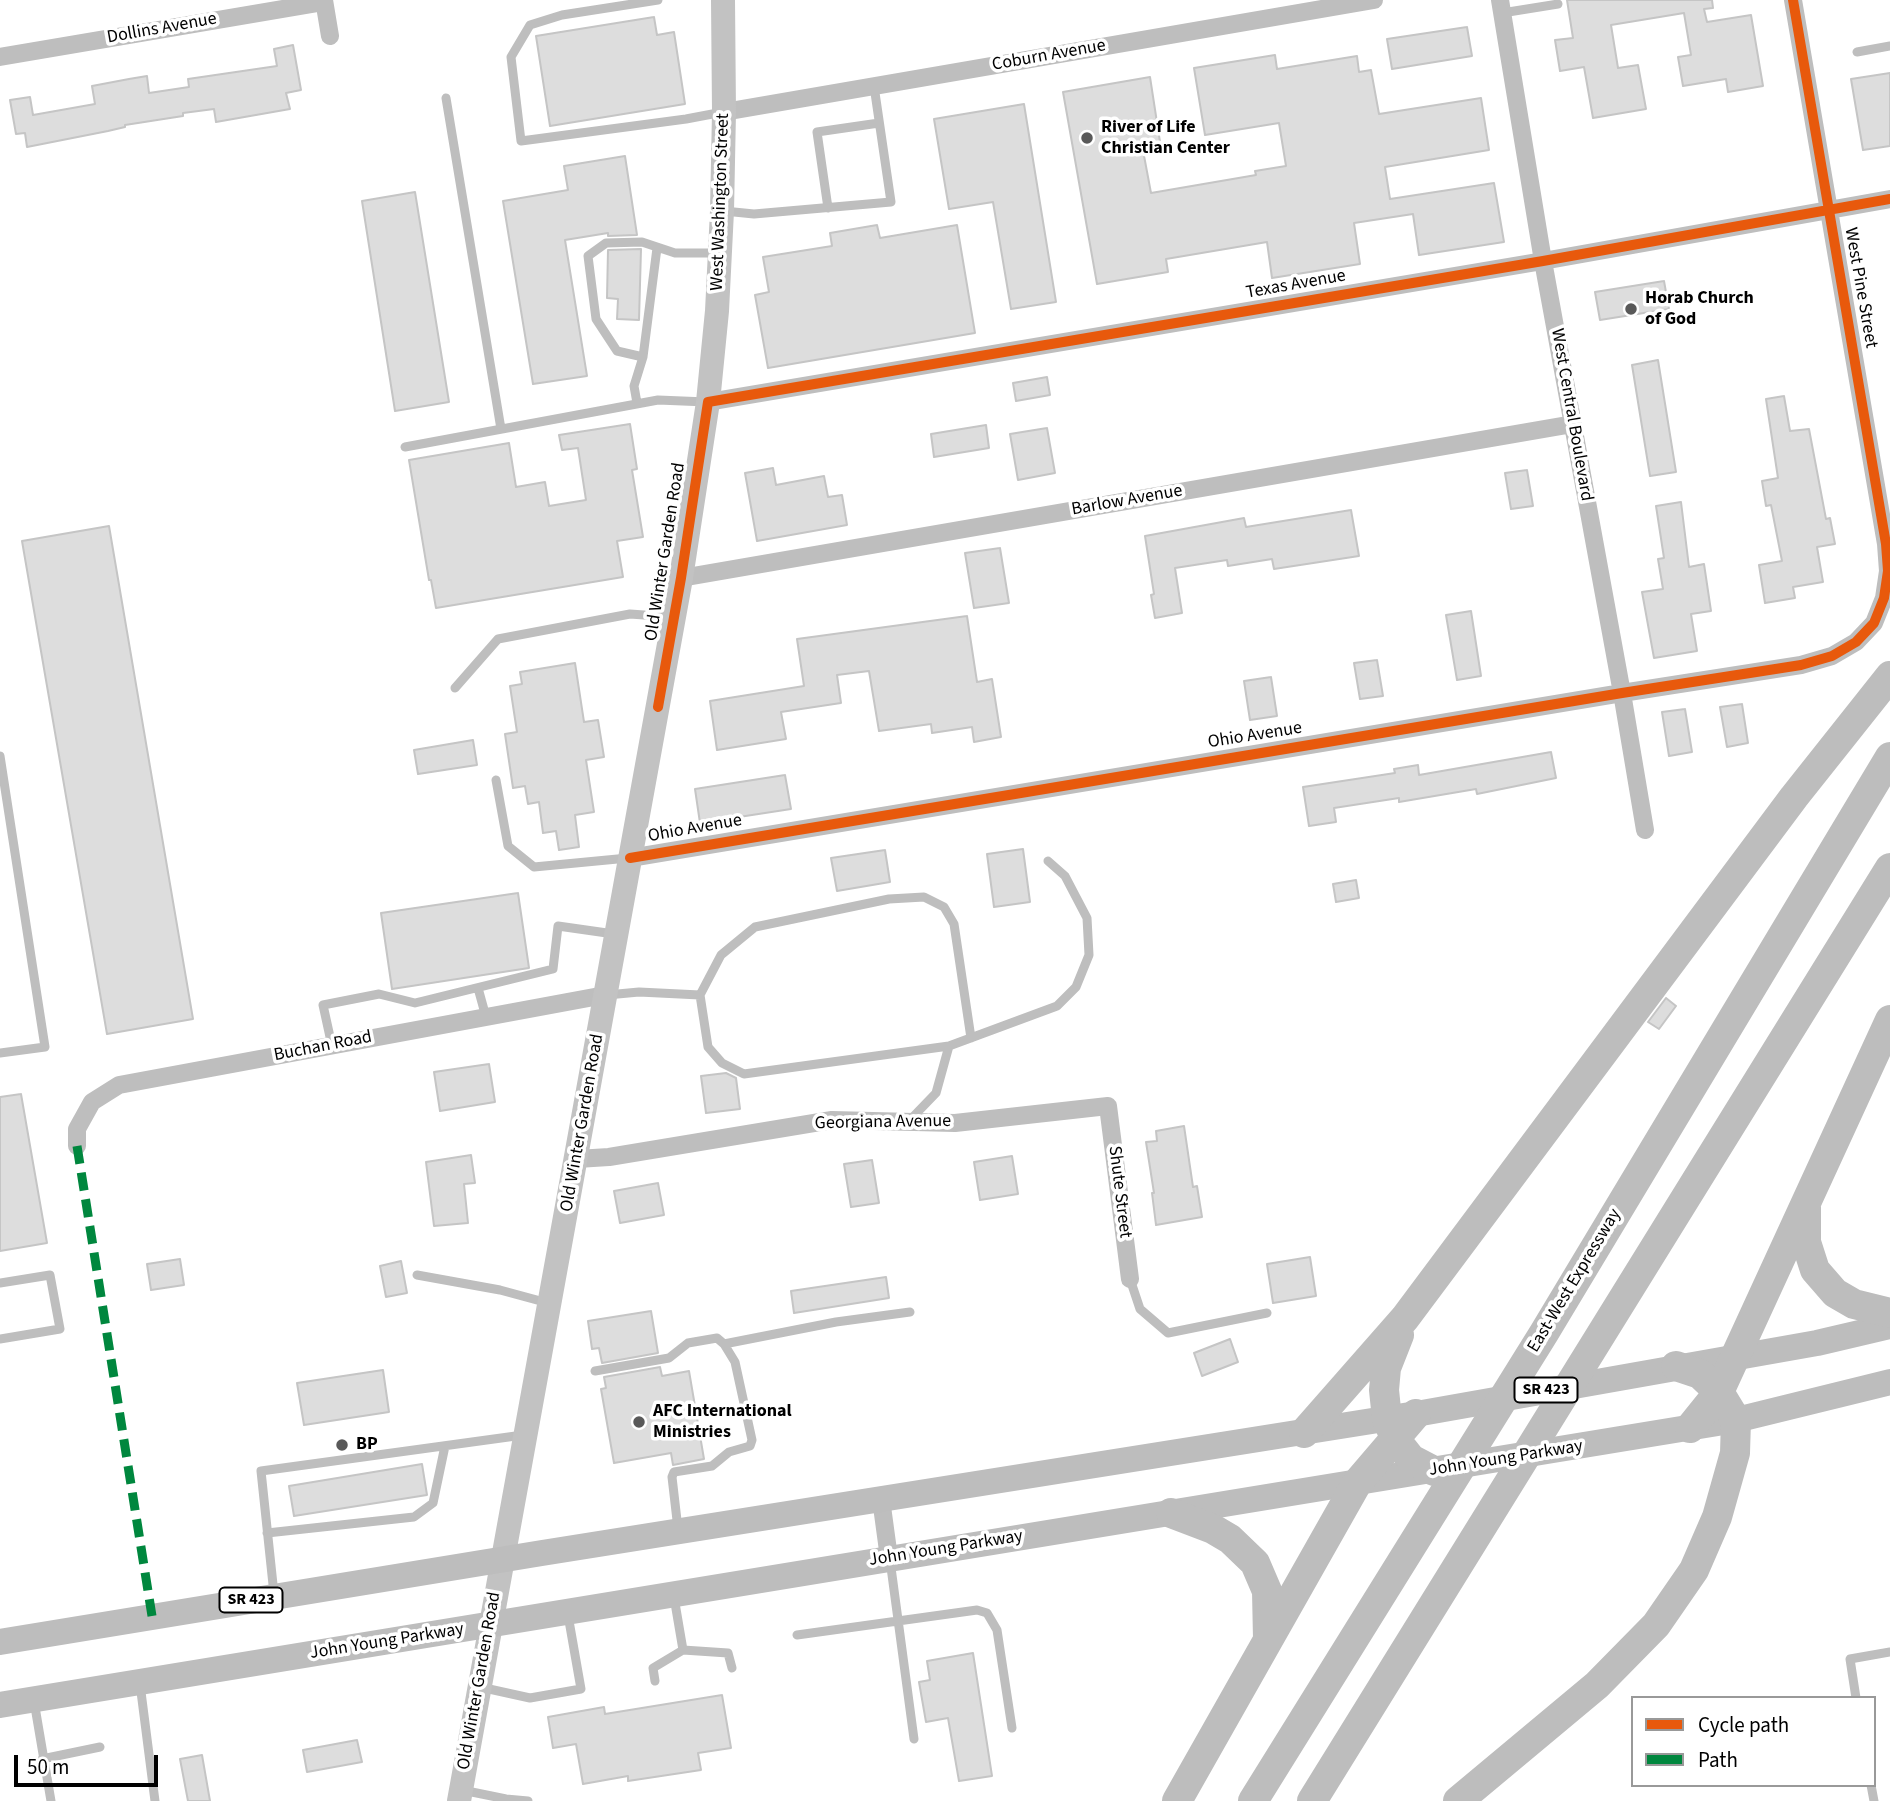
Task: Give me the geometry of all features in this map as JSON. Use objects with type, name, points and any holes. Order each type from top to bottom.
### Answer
[{"type":"highway","points":[[1304,1433],[1405,1318],[1794,797],[1890,676]]},
{"type":"highway","name":"East-West Expressway","points":[[1253,1801],[1544,1333],[1890,757]]},
{"type":"highway","points":[[1312,1801],[1890,868]]},
{"type":"highway","points":[[1690,1428],[1719,1392],[1890,1020]]},
{"type":"highway","points":[[1806,1203],[1807,1242],[1815,1270],[1835,1293],[1854,1304],[1890,1313]]},
{"type":"highway","points":[[1405,1318],[1385,1368],[1384,1390],[1391,1430],[1410,1459],[1434,1471]]},
{"type":"highway","points":[[1458,1801],[1597,1685],[1656,1625],[1694,1570],[1717,1517],[1735,1453],[1736,1420],[1719,1392],[1700,1374],[1676,1366]]},
{"type":"highway","points":[[1177,1801],[1357,1483],[1391,1430],[1416,1414]]},
{"type":"highway","points":[[1171,1513],[1230,1539],[1255,1563],[1267,1591],[1269,1641]]},
{"type":"main road","name":"West Washington Street","points":[[708,402],[718,310],[722,211],[723,0]]},
{"type":"main road","name":"Old Winter Garden Road","points":[[460,1795],[681,578],[708,402]]},
{"type":"main road","name":"SR 423","points":[[1416,1414],[1817,1343],[1890,1325]]},
{"type":"main road","name":"John Young Parkway","points":[[0,1705],[1690,1428],[1736,1420],[1890,1382]]},
{"type":"main road","name":"SR 423","points":[[0,1642],[502,1559],[1304,1433],[1391,1430]]},
{"type":"street","name":"Coburn Avenue","points":[[724,112],[1374,0]]},
{"type":"street","name":"West Pine Street","points":[[1793,0],[1886,544],[1888,571],[1884,598],[1874,623]]},
{"type":"street","points":[[324,1],[330,36]]},
{"type":"street","name":"Dollins Avenue","points":[[0,57],[324,1]]},
{"type":"street","name":"West Central Boulevard","points":[[1501,6],[1543,261],[1645,830]]},
{"type":"street","name":"Texas Avenue","points":[[708,402],[1543,261],[1890,199]]},
{"type":"street","name":"Barlow Avenue","points":[[681,578],[1573,424]]},
{"type":"street","name":"Ohio Avenue","points":[[629,858],[1622,692],[1801,665],[1832,656],[1856,642],[1874,623]]},
{"type":"street","name":"Buchan Road","points":[[77,1146],[77,1129],[92,1102],[119,1085],[605,995]]},
{"type":"street","name":"Georgiana Avenue","points":[[577,1159],[609,1157],[832,1120],[955,1123],[1108,1106]]},
{"type":"street","name":"Shute Street","points":[[1108,1106],[1130,1279]]},
{"type":"street","points":[[881,1499],[889,1558]]},
{"type":"lane","points":[[658,0],[562,15],[530,24],[511,57],[521,141],[724,112]]},
{"type":"lane","points":[[1501,6],[1558,4]]},
{"type":"lane","points":[[1857,52],[1890,46]]},
{"type":"lane","points":[[722,211],[754,214],[891,202],[874,86]]},
{"type":"lane","points":[[446,98],[501,429]]},
{"type":"lane","points":[[828,208],[817,132],[879,123]]},
{"type":"lane","points":[[643,357],[617,351],[596,319],[588,256],[606,243],[642,242],[675,253],[720,253]]},
{"type":"lane","points":[[637,403],[634,386],[643,357],[657,248]]},
{"type":"lane","points":[[405,447],[637,403],[658,400],[708,402]]},
{"type":"lane","points":[[455,688],[498,639],[630,614],[674,617]]},
{"type":"lane","points":[[0,756],[45,1047],[0,1053]]},
{"type":"lane","points":[[496,780],[508,846],[534,867],[629,858]]},
{"type":"lane","points":[[971,1038],[954,924],[944,907],[924,897],[889,899],[755,927],[721,955],[700,995],[708,1047],[722,1063],[744,1074],[949,1046],[971,1038],[1056,1006],[1076,987],[1089,954],[1087,918],[1065,876],[1048,861]]},
{"type":"lane","points":[[332,1046],[323,1005],[379,994],[415,1003],[553,969],[558,926],[616,934]]},
{"type":"lane","points":[[478,988],[486,1017]]},
{"type":"lane","points":[[605,995],[639,992],[700,995]]},
{"type":"lane","points":[[907,1122],[936,1093],[949,1046]]},
{"type":"lane","points":[[0,1283],[50,1275],[60,1329],[0,1339]]},
{"type":"lane","points":[[417,1275],[500,1290],[550,1303]]},
{"type":"lane","points":[[1130,1279],[1140,1309],[1168,1333],[1267,1313]]},
{"type":"lane","points":[[724,1344],[836,1322],[910,1312]]},
{"type":"lane","points":[[595,1371],[668,1358],[688,1343],[718,1338],[735,1362],[752,1440],[750,1447],[729,1452],[712,1466],[674,1472],[672,1477],[678,1531]]},
{"type":"lane","points":[[274,1596],[261,1471],[526,1435]]},
{"type":"lane","points":[[267,1533],[414,1517],[433,1503],[445,1446]]},
{"type":"lane","points":[[889,1558],[914,1739]]},
{"type":"lane","points":[[673,1594],[683,1650]]},
{"type":"lane","points":[[797,1635],[976,1610],[987,1613],[997,1630],[1012,1728]]},
{"type":"lane","points":[[478,1686],[530,1698],[581,1689],[568,1612]]},
{"type":"lane","points":[[655,1681],[653,1668],[683,1650],[728,1653],[732,1668]]},
{"type":"lane","points":[[1856,1696],[1850,1659],[1890,1652]]},
{"type":"lane","points":[[139,1682],[155,1801]]},
{"type":"lane","points":[[34,1700],[51,1801]]},
{"type":"lane","points":[[42,1759],[100,1747]]},
{"type":"lane","points":[[460,1795],[528,1801]]},
{"type":"building","points":[[1567,0],[1712,0],[1713,8],[1704,9],[1707,22],[1751,15],[1763,86],[1728,92],[1726,79],[1683,86],[1678,57],[1691,55],[1684,13],[1611,25],[1618,68],[1638,65],[1646,109],[1593,118],[1584,67],[1560,71],[1555,40],[1573,38]]},
{"type":"building","points":[[654,17],[657,35],[674,32],[685,104],[550,126],[536,36]]},
{"type":"building","points":[[1467,27],[1472,56],[1392,69],[1387,39]]},
{"type":"building","points":[[293,45],[301,90],[286,93],[290,109],[216,122],[214,109],[183,113],[183,116],[125,125],[108,131],[27,147],[25,133],[16,134],[10,100],[30,97],[33,115],[95,104],[92,86],[129,79],[147,76],[149,93],[189,87],[188,79],[277,66],[274,49]]},
{"type":"building","points":[[1275,55],[1277,69],[1357,56],[1359,72],[1371,70],[1379,114],[1481,98],[1489,150],[1385,167],[1390,199],[1494,183],[1504,242],[1419,255],[1413,214],[1354,223],[1360,264],[1272,278],[1267,242],[1166,259],[1168,272],[1097,284],[1063,92],[1150,77],[1160,142],[1142,145],[1151,193],[1256,175],[1255,171],[1286,166],[1279,123],[1205,135],[1194,68]]},
{"type":"building","points":[[1890,73],[1890,146],[1863,150],[1851,79]]},
{"type":"building","points":[[1024,104],[1056,302],[1011,309],[993,202],[949,209],[934,119]]},
{"type":"building","points":[[625,156],[637,235],[608,236],[608,233],[565,240],[587,376],[533,384],[503,201],[568,190],[564,166]]},
{"type":"building","points":[[415,192],[449,402],[395,411],[362,201]]},
{"type":"building","points":[[877,225],[880,238],[957,225],[975,333],[768,368],[755,295],[769,292],[763,257],[832,246],[830,233]]},
{"type":"building","points":[[641,249],[639,320],[617,319],[618,299],[607,298],[608,250]]},
{"type":"building","points":[[1664,281],[1669,309],[1600,320],[1595,292]]},
{"type":"building","points":[[1658,360],[1676,472],[1650,476],[1632,365]]},
{"type":"building","points":[[1047,377],[1050,395],[1016,401],[1013,383]]},
{"type":"building","points":[[1784,396],[1790,431],[1809,429],[1826,519],[1830,518],[1835,544],[1817,547],[1823,582],[1793,587],[1795,598],[1765,603],[1759,565],[1782,561],[1771,505],[1766,506],[1762,481],[1778,478],[1766,399]]},
{"type":"building","points":[[630,424],[637,469],[632,470],[643,537],[617,541],[623,577],[436,608],[409,460],[509,443],[516,487],[545,482],[549,506],[586,500],[578,448],[562,450],[559,435]]},
{"type":"building","points":[[986,425],[989,448],[934,457],[931,434]]},
{"type":"building","points":[[1047,428],[1055,473],[1018,480],[1010,434]]},
{"type":"building","points":[[773,468],[776,485],[824,476],[828,497],[842,495],[847,525],[757,541],[745,473]]},
{"type":"building","points":[[1527,470],[1533,506],[1511,509],[1505,473]]},
{"type":"building","points":[[1681,502],[1689,567],[1704,564],[1711,611],[1691,614],[1697,651],[1654,658],[1642,592],[1663,589],[1658,559],[1664,558],[1656,506]]},
{"type":"building","points":[[1351,510],[1359,556],[1274,569],[1272,559],[1228,566],[1227,560],[1175,568],[1182,613],[1155,618],[1145,536],[1244,518],[1246,527]]},
{"type":"building","points":[[109,526],[193,1019],[107,1034],[22,541]]},
{"type":"building","points":[[1000,548],[1009,603],[974,608],[965,553]]},
{"type":"building","points":[[1471,611],[1481,676],[1457,680],[1446,615]]},
{"type":"building","points":[[967,616],[977,682],[992,679],[1001,737],[974,742],[972,727],[932,733],[931,724],[879,731],[869,671],[837,675],[841,703],[781,712],[786,739],[717,750],[710,701],[804,686],[797,639]]},
{"type":"building","points":[[1377,660],[1383,696],[1360,699],[1354,663]]},
{"type":"building","points":[[575,663],[584,722],[598,720],[604,757],[586,760],[594,812],[575,815],[579,847],[559,850],[556,831],[543,833],[539,802],[528,804],[525,786],[513,788],[505,734],[517,732],[510,686],[522,684],[520,672]]},
{"type":"building","points":[[1271,677],[1277,716],[1250,720],[1244,681]]},
{"type":"building","points":[[1742,704],[1748,743],[1727,747],[1720,707]]},
{"type":"building","points":[[1685,709],[1692,752],[1669,756],[1662,712]]},
{"type":"building","points":[[473,740],[477,765],[418,774],[414,750]]},
{"type":"building","points":[[1551,752],[1556,778],[1477,794],[1476,789],[1399,802],[1399,798],[1334,808],[1336,822],[1309,826],[1303,787],[1395,773],[1394,769],[1418,765],[1419,775]]},
{"type":"building","points":[[785,775],[791,809],[700,823],[695,789]]},
{"type":"building","points":[[1023,849],[1030,902],[994,907],[987,854]]},
{"type":"building","points":[[885,850],[890,882],[837,891],[831,858]]},
{"type":"building","points":[[1356,880],[1359,898],[1336,902],[1333,884]]},
{"type":"building","points":[[518,893],[529,968],[392,989],[381,913]]},
{"type":"building","points":[[1666,998],[1676,1006],[1659,1029],[1648,1022]]},
{"type":"building","points":[[489,1064],[495,1102],[440,1111],[434,1072]]},
{"type":"building","points":[[726,1073],[736,1078],[740,1109],[706,1113],[701,1076]]},
{"type":"building","points":[[21,1094],[47,1243],[0,1251],[0,1097]]},
{"type":"building","points":[[1184,1126],[1193,1187],[1197,1186],[1202,1217],[1156,1225],[1146,1142],[1157,1141],[1156,1131]]},
{"type":"building","points":[[471,1155],[475,1183],[464,1184],[468,1223],[434,1226],[426,1162]]},
{"type":"building","points":[[1012,1156],[1018,1194],[980,1200],[974,1162]]},
{"type":"building","points":[[872,1160],[879,1203],[851,1207],[844,1164]]},
{"type":"building","points":[[658,1183],[664,1215],[620,1223],[614,1191]]},
{"type":"building","points":[[1310,1257],[1316,1296],[1273,1303],[1267,1264]]},
{"type":"building","points":[[180,1259],[184,1285],[151,1290],[147,1264]]},
{"type":"building","points":[[401,1261],[407,1293],[386,1297],[380,1266]]},
{"type":"building","points":[[886,1277],[889,1298],[794,1313],[791,1291]]},
{"type":"building","points":[[651,1311],[658,1353],[602,1363],[599,1348],[592,1349],[588,1321]]},
{"type":"building","points":[[1230,1339],[1238,1362],[1202,1376],[1194,1353]]},
{"type":"building","points":[[660,1367],[662,1376],[689,1371],[704,1459],[673,1465],[671,1453],[614,1463],[601,1389],[606,1388],[604,1377]]},
{"type":"building","points":[[383,1370],[389,1412],[304,1425],[297,1383]]},
{"type":"building","points":[[422,1464],[427,1495],[294,1516],[289,1486]]},
{"type":"building","points":[[973,1653],[992,1776],[959,1781],[948,1718],[926,1722],[919,1682],[930,1680],[927,1661]]},
{"type":"building","points":[[722,1695],[731,1748],[698,1753],[701,1770],[628,1781],[628,1776],[583,1784],[576,1744],[553,1748],[548,1717],[604,1707],[605,1714]]},
{"type":"building","points":[[357,1740],[362,1762],[307,1772],[303,1750]]},
{"type":"building","points":[[202,1755],[210,1801],[188,1801],[180,1759]]},
{"type":"marked path","points":[[77,1146],[152,1616]]},
{"type":"cycle path","points":[[630,858],[1801,665],[1832,656],[1856,642],[1874,623],[1884,598],[1888,571],[1886,544],[1793,0]]},
{"type":"cycle path","points":[[658,707],[708,402],[1543,261],[1890,199]]},
{"type":"place","name":"River of Life Christian Center","points":[[1087,138]]},
{"type":"place","name":"Horab Church of God","points":[[1631,309]]},
{"type":"place","name":"AFC International Ministries","points":[[639,1422]]},
{"type":"place","name":"BP","points":[[342,1445]]}]
